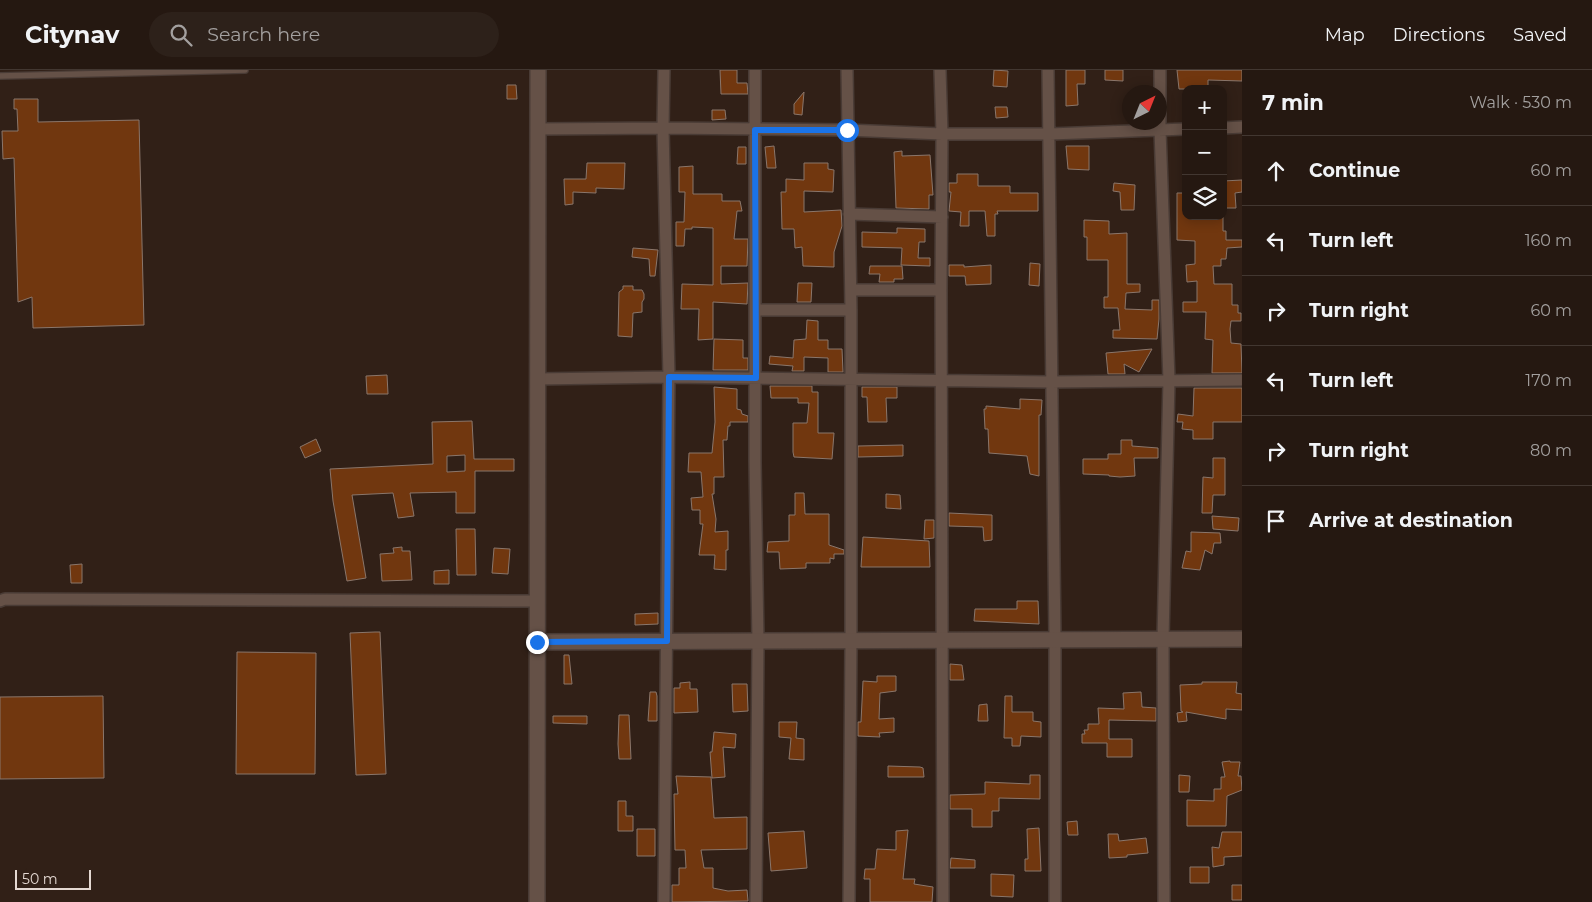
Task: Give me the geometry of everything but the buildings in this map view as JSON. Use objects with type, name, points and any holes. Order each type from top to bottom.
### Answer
[{"type":"street","points":[[537,902],[538,70]]},
{"type":"street","points":[[664,70],[663,128],[669,377],[664,902]]},
{"type":"street","points":[[755,70],[758,641],[756,902]]},
{"type":"street","points":[[847,70],[851,290],[849,902]]},
{"type":"street","points":[[940,70],[942,134],[943,902]]},
{"type":"street","points":[[1048,70],[1055,640],[1055,902]]},
{"type":"street","points":[[1160,70],[1160,85]]},
{"type":"street","points":[[1227,128],[1242,127]]},
{"type":"street","points":[[538,129],[847,130],[942,134],[1050,134],[1160,130],[1169,380],[1163,639],[1164,902]]},
{"type":"street","points":[[1167,130],[1182,129]]},
{"type":"street","points":[[849,214],[942,217]]},
{"type":"street","points":[[851,290],[941,290]]},
{"type":"street","points":[[755,310],[851,310]]},
{"type":"street","points":[[537,379],[669,377],[850,378],[1051,382],[1242,380]]},
{"type":"street","points":[[0,601],[5,598],[537,601]]},
{"type":"street","points":[[537,642],[1242,639]]},
{"type":"lane","points":[[0,76],[246,70]]},
{"type":"route","points":[[537,642],[667,641],[669,377],[756,378],[755,130],[847,130]]}]
